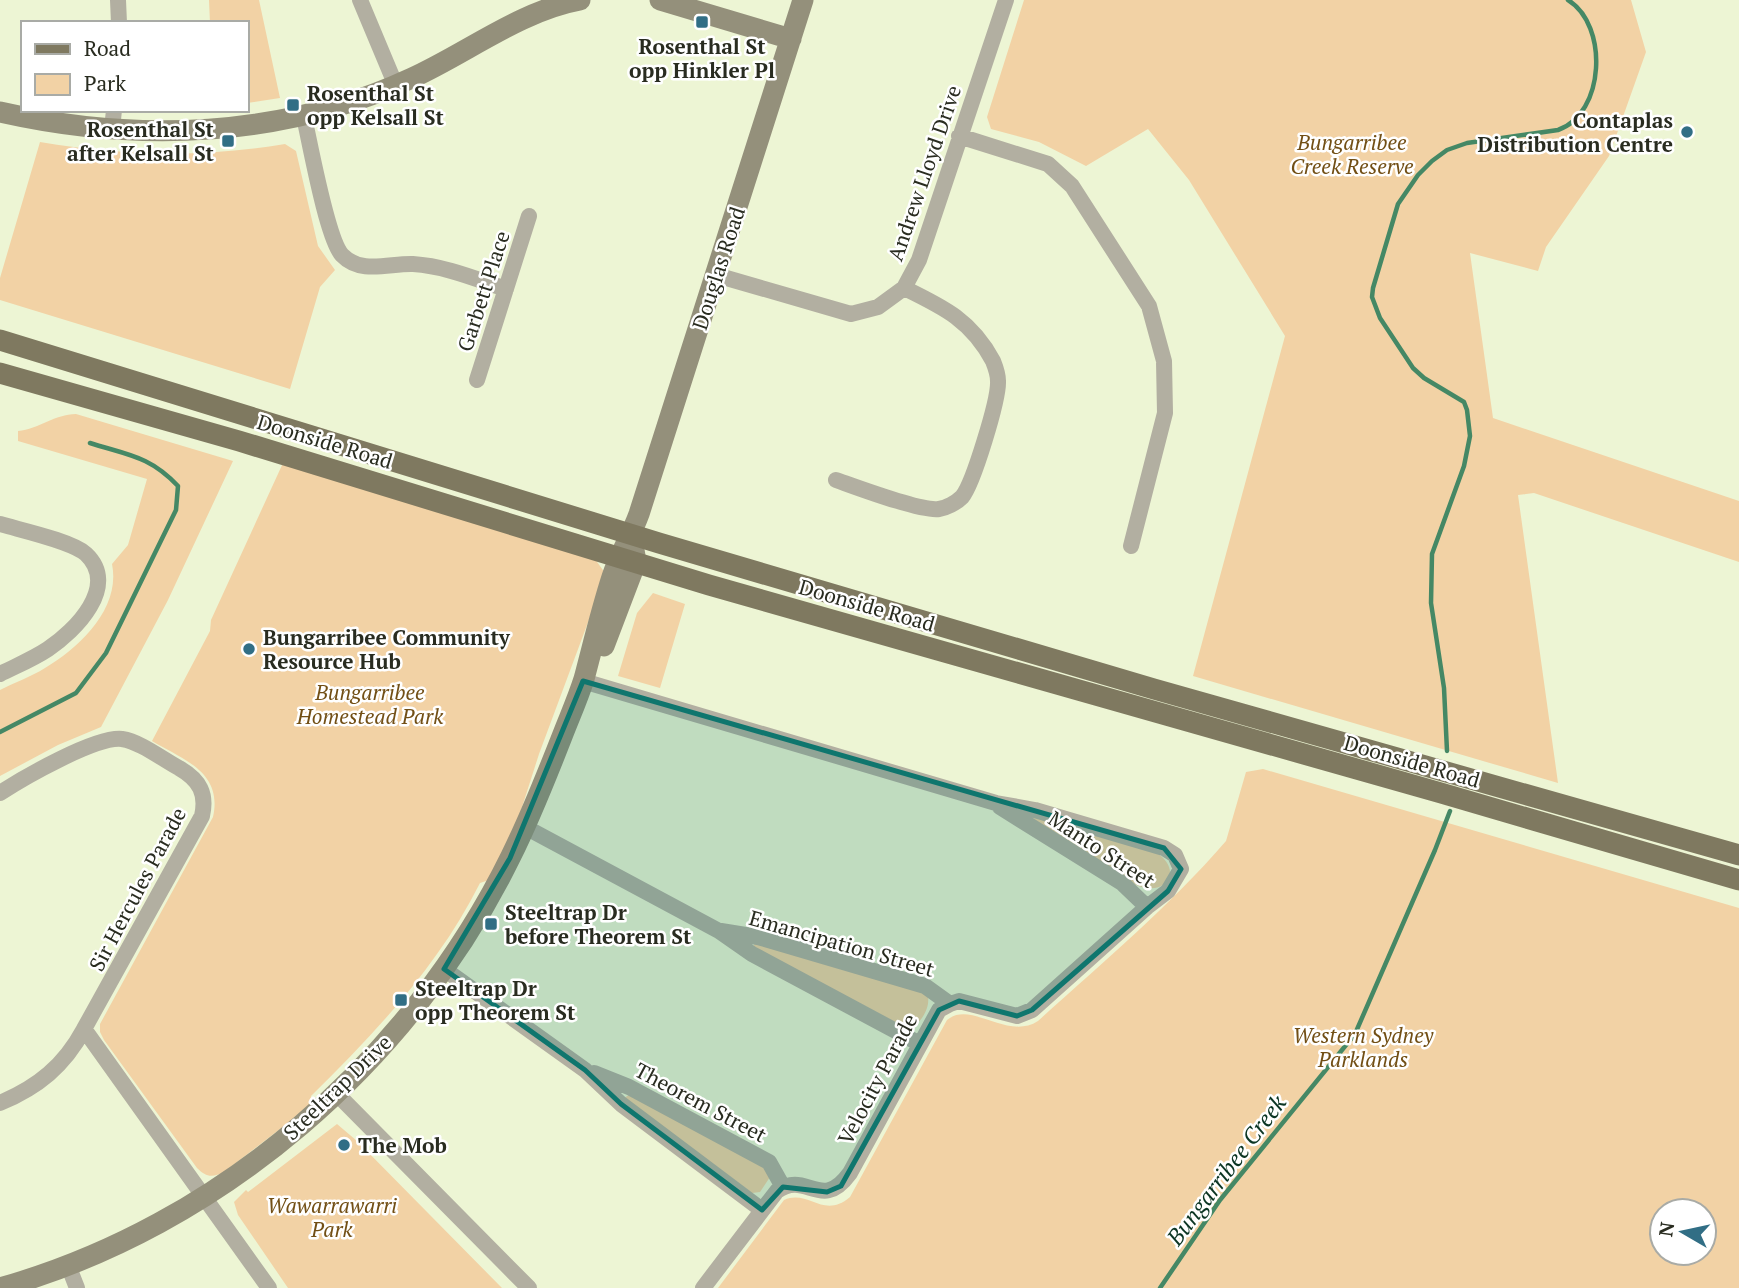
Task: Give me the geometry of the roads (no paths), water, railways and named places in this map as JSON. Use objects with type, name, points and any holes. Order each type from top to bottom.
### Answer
[{"type":"main road","name":"Doonside Road","points":[[0,340],[632,535],[1154,689],[1739,855]]},
{"type":"main road","name":"Doonside Road","points":[[0,373],[239,440],[709,585],[1739,880]]},
{"type":"street","points":[[118,0],[119,21]]},
{"type":"street","points":[[360,0],[396,86]]},
{"type":"street","points":[[0,111],[205,130],[304,117],[367,98],[396,86],[535,14],[580,0]]},
{"type":"street","points":[[660,0],[791,38]]},
{"type":"street","name":"Douglas Road","points":[[627,559],[632,535],[803,0]]},
{"type":"street","name":"Andrew Lloyd Drive","points":[[716,275],[851,314],[878,307],[904,288],[919,260],[1006,0]]},
{"type":"street","points":[[304,117],[333,240],[348,260],[363,267],[405,264],[429,266],[506,289]]},
{"type":"street","points":[[959,136],[1048,164],[1072,186],[1149,306],[1164,361],[1165,413],[1131,546]]},
{"type":"street","name":"Garbett Place","points":[[477,380],[529,216]]},
{"type":"street","points":[[836,480],[929,509],[949,506],[962,497],[970,482],[996,404],[998,381],[993,362],[967,326],[950,311],[904,288]]},
{"type":"street","points":[[0,524],[58,541],[84,552],[93,562],[99,582],[87,611],[56,643],[0,674]]},
{"type":"street","name":"Steeltrap Drive","points":[[0,1288],[68,1265],[152,1227],[203,1196],[263,1155],[336,1093],[394,1033],[444,969],[492,893],[525,827],[583,681],[627,559]]},
{"type":"street","name":"Manto Street","points":[[583,681],[996,803],[1035,810],[1164,848],[1175,855],[1181,869],[1178,877],[1168,891],[1147,907],[1122,883],[996,803]]},
{"type":"street","name":"Sir Hercules Parade","points":[[0,793],[41,769],[115,738],[132,742],[188,773],[198,783],[204,795],[202,816],[84,1029]]},
{"type":"street","name":"Emancipation Street","points":[[525,827],[719,931],[752,954],[920,1044]]},
{"type":"street","points":[[950,1003],[959,1001],[1010,1015],[1024,1014],[1039,1004],[1147,907]]},
{"type":"street","name":"Emancipation Street","points":[[719,931],[758,937],[923,986],[950,1003]]},
{"type":"street","name":"Theorem Street","points":[[444,969],[585,1070],[621,1104],[762,1210]]},
{"type":"street","name":"Velocity Parade","points":[[783,1187],[800,1185],[827,1192],[841,1186],[936,1015],[950,1003]]},
{"type":"street","points":[[0,1103],[43,1081],[68,1056],[84,1029],[270,1288]]},
{"type":"street","name":"Theorem Street","points":[[585,1070],[629,1087],[769,1162],[783,1187]]},
{"type":"street","points":[[336,1093],[529,1288]]},
{"type":"street","points":[[704,1288],[762,1210],[783,1187]]},
{"type":"street","points":[[68,1265],[76,1288]]},
{"type":"waterway","name":"Bungarribee Creek","points":[[1447,751],[1444,688],[1431,603],[1432,554],[1464,466],[1470,436],[1467,410],[1464,402],[1424,378],[1413,368],[1380,318],[1372,297],[1373,288],[1398,204],[1418,175],[1432,161],[1447,150],[1467,143],[1558,130],[1574,121],[1585,106],[1593,88],[1595,48],[1590,29],[1581,12],[1568,0]]},
{"type":"waterway","points":[[0,732],[76,693],[106,653],[176,510],[178,486],[158,468],[138,458],[90,443]]},
{"type":"waterway","name":"Bungarribee Creek","points":[[1160,1288],[1220,1200],[1355,1034],[1450,811]]},
{"type":"place","name":"Rosenthal St opp Hinkler Pl","points":[[702,22]]},
{"type":"place","name":"Rosenthal St opp Kelsall St","points":[[293,105]]},
{"type":"place","name":"Contaplas Distribution Centre","points":[[1687,132]]},
{"type":"place","name":"Rosenthal St after Kelsall St","points":[[228,141]]},
{"type":"place","name":"Bungarribee Community Resource Hub","points":[[249,649]]},
{"type":"place","name":"Steeltrap Dr before Theorem St","points":[[491,924]]},
{"type":"place","name":"Steeltrap Dr opp Theorem St","points":[[401,1000]]},
{"type":"place","name":"The Mob","points":[[344,1145]]},
{"type":"park label","name":"Bungarribee Creek Reserve","points":[[1352,154]]},
{"type":"park label","name":"Bungarribee Homestead Park","points":[[370,704]]},
{"type":"park label","name":"Western Sydney Parklands","points":[[1363,1047]]},
{"type":"park label","name":"Wawarrawarri Park","points":[[332,1217]]}]
